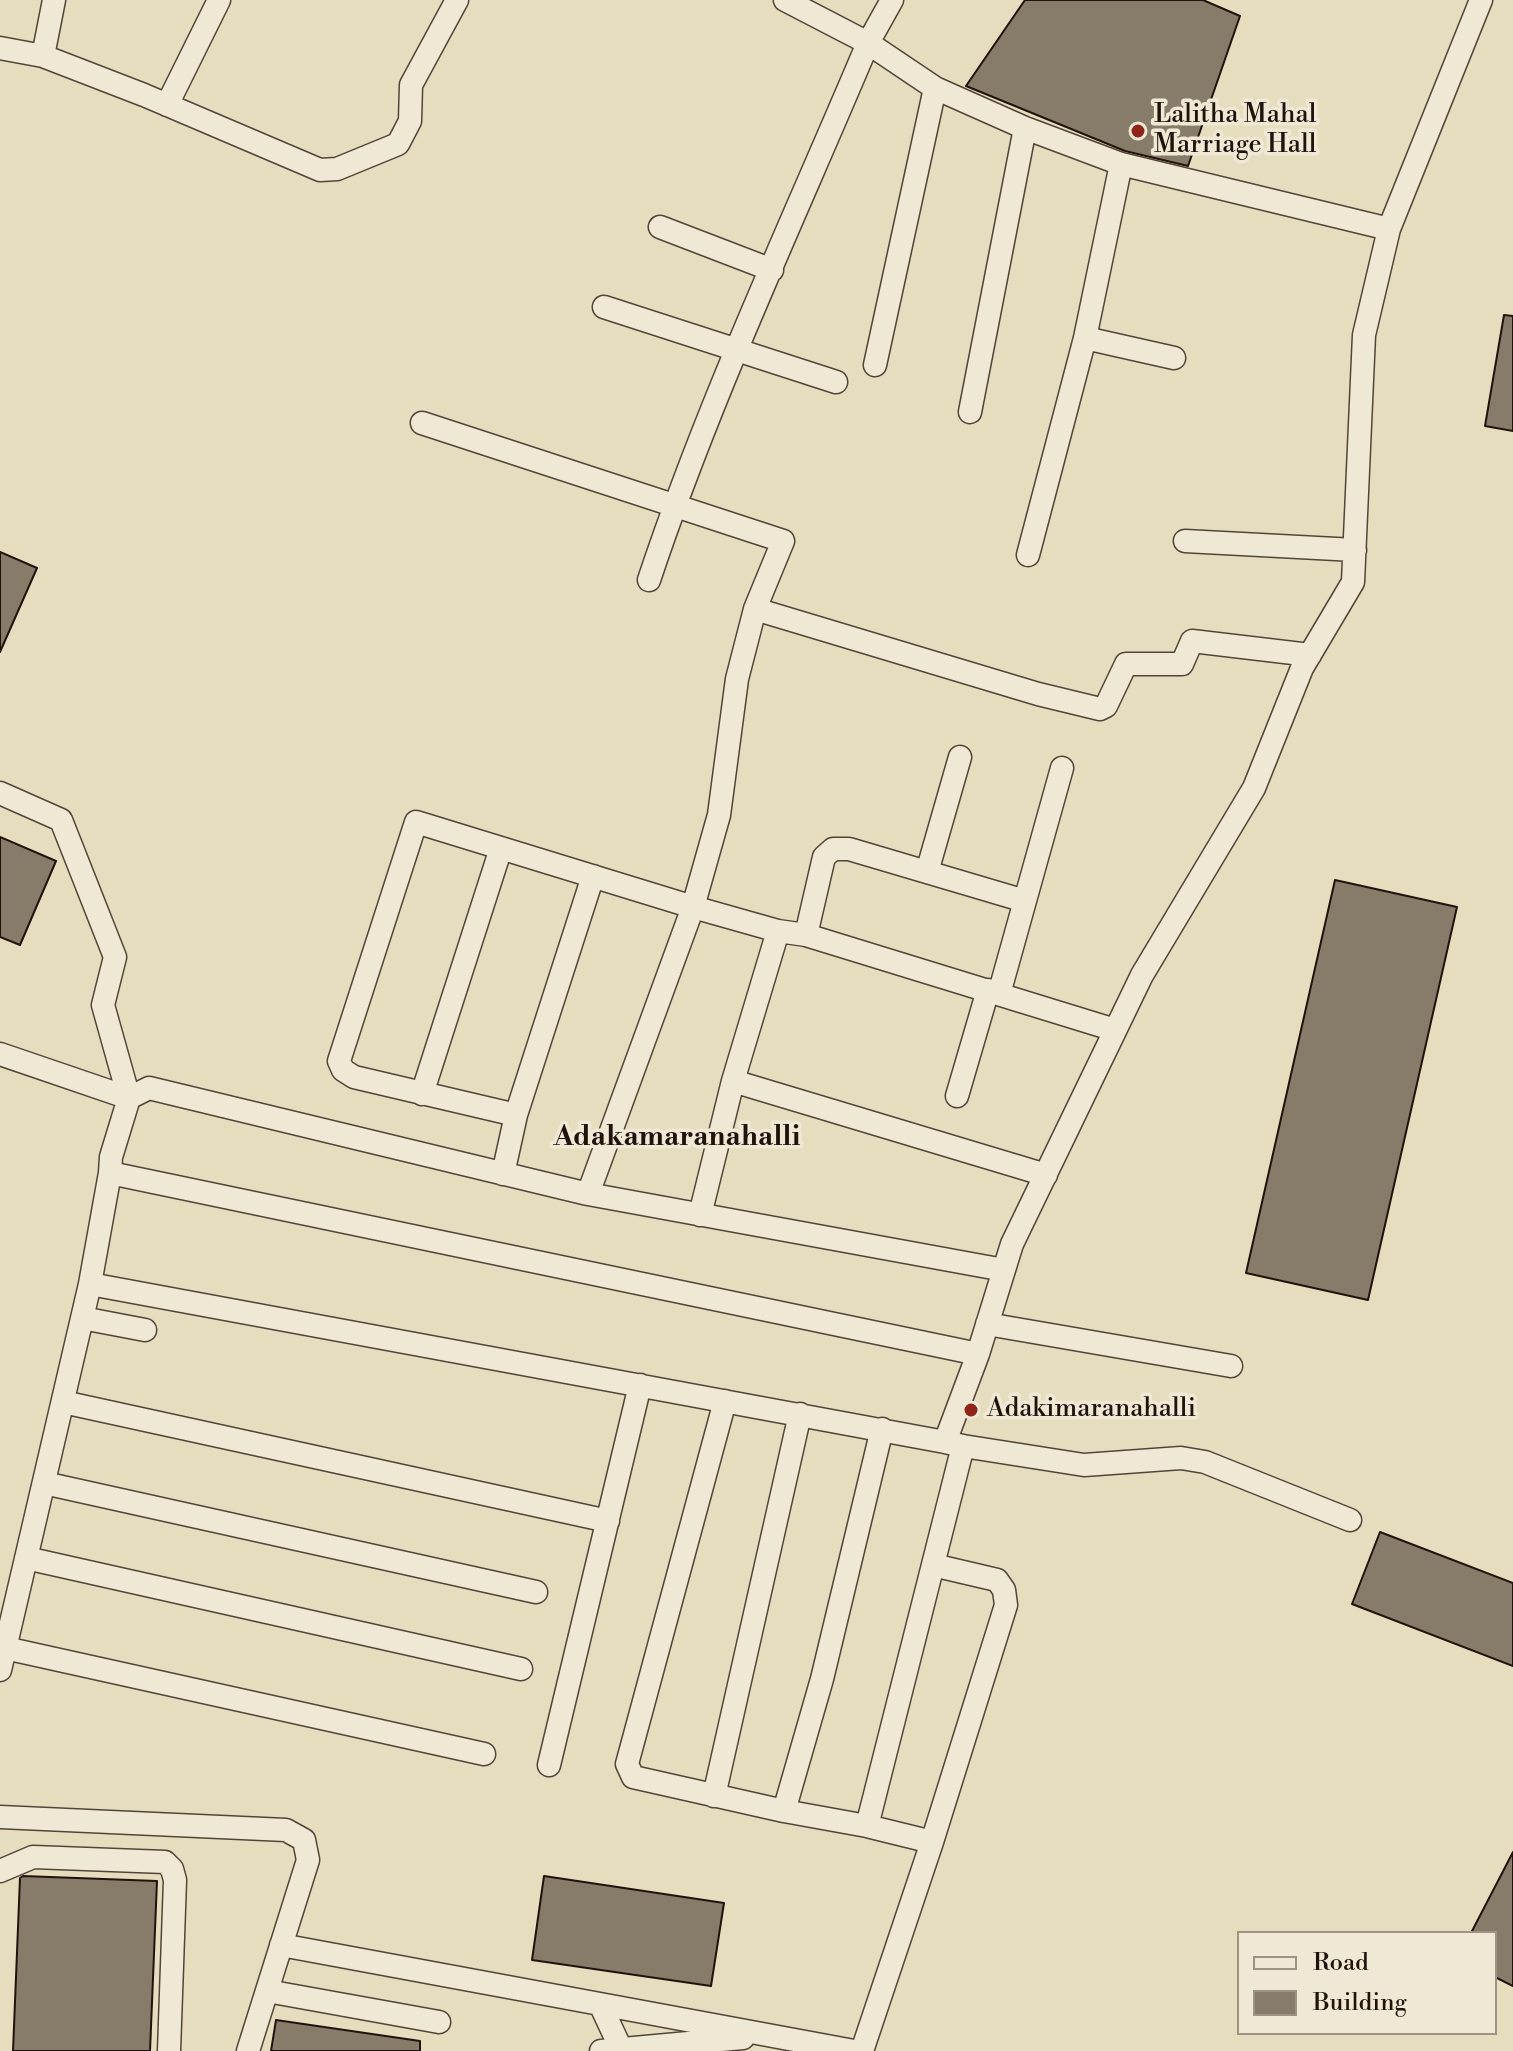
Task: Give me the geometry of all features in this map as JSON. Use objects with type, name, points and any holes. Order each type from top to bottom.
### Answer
[{"type":"street","points":[[43,56],[54,0]]},
{"type":"street","points":[[167,105],[219,0]]},
{"type":"street","points":[[0,48],[43,56],[320,170],[337,169],[398,144],[410,121],[411,85],[457,0]]},
{"type":"street","points":[[785,0],[868,43],[935,88],[1025,128],[1121,164],[1389,229]]},
{"type":"street","points":[[649,580],[673,507],[737,349],[868,43],[892,0]]},
{"type":"street","points":[[867,1826],[933,1565],[954,1444],[1012,1244],[1142,975],[1254,788],[1302,668],[1353,582],[1364,335],[1389,229],[1481,0]]},
{"type":"street","points":[[875,365],[935,88]]},
{"type":"street","points":[[970,412],[1025,128]]},
{"type":"street","points":[[1028,555],[1085,338],[1121,164]]},
{"type":"street","points":[[660,227],[772,270]]},
{"type":"street","points":[[604,307],[836,382]]},
{"type":"street","points":[[1085,338],[1174,358]]},
{"type":"street","points":[[422,423],[783,541],[755,609],[737,679],[719,815],[693,907],[588,1194]]},
{"type":"street","points":[[1185,541],[1355,550]]},
{"type":"street","points":[[755,609],[1038,694],[1100,709],[1106,706],[1126,664],[1182,664],[1192,641],[1310,655]]},
{"type":"street","points":[[927,872],[960,757]]},
{"type":"street","points":[[957,1096],[1025,901],[1062,768]]},
{"type":"street","points":[[0,793],[61,820],[115,957],[103,1005],[129,1098],[111,1157],[90,1284],[0,1670]]},
{"type":"street","points":[[516,1115],[354,1077],[343,1070],[339,1061],[416,822],[693,907],[778,931],[806,935],[1115,1030]]},
{"type":"street","points":[[422,1094],[501,848]]},
{"type":"street","points":[[806,935],[824,857],[833,849],[849,849],[1025,901]]},
{"type":"street","points":[[503,1174],[516,1115],[593,876]]},
{"type":"street","points":[[700,1215],[733,1081],[778,931]]},
{"type":"street","points":[[0,1054],[129,1098],[149,1088],[588,1194],[1004,1270]]},
{"type":"street","points":[[733,1081],[1046,1175]]},
{"type":"street","points":[[110,1173],[978,1354]]},
{"type":"street","points":[[90,1284],[954,1444],[1084,1465],[1181,1458],[1205,1462],[1350,1520]]},
{"type":"street","points":[[82,1318],[145,1330]]},
{"type":"street","points":[[987,1324],[1231,1366]]},
{"type":"street","points":[[549,1765],[640,1385]]},
{"type":"street","points":[[725,1401],[627,1764],[633,1777],[932,1842]]},
{"type":"street","points":[[63,1402],[608,1521]]},
{"type":"street","points":[[714,1796],[800,1414]]},
{"type":"street","points":[[784,1811],[822,1679],[882,1429]]},
{"type":"street","points":[[44,1483],[536,1592]]},
{"type":"street","points":[[26,1558],[521,1669]]},
{"type":"street","points":[[862,2051],[1006,1605],[1004,1590],[997,1580],[933,1565]]},
{"type":"street","points":[[5,1648],[484,1754]]},
{"type":"street","points":[[0,1817],[286,1830],[304,1840],[308,1860],[248,2051]]},
{"type":"street","points":[[0,1871],[33,1857],[165,1862],[172,1869],[175,1880],[169,2051]]},
{"type":"street","points":[[281,1945],[854,2051]]},
{"type":"street","points":[[267,1991],[439,2022]]},
{"type":"street","points":[[600,2004],[611,2050],[771,2036]]},
{"type":"building","name":"Lalitha Mahal Marriage Hall","points":[[1025,0],[1203,0],[1240,16],[1188,166],[1125,151],[966,86]]},
{"type":"building","points":[[1504,315],[1513,316],[1513,431],[1485,426]]},
{"type":"building","points":[[0,552],[37,568],[0,652]]},
{"type":"building","points":[[0,837],[56,861],[20,945],[0,937]]},
{"type":"building","points":[[1335,880],[1457,907],[1368,1300],[1246,1273]]},
{"type":"building","points":[[1380,1532],[1513,1583],[1513,1666],[1352,1604]]},
{"type":"building","points":[[1513,1852],[1513,1986],[1497,1978],[1497,1931],[1472,1931]]},
{"type":"building","points":[[544,1876],[724,1903],[711,1986],[532,1960]]},
{"type":"building","points":[[20,1878],[157,1881],[150,2051],[13,2051]]},
{"type":"building","points":[[276,2020],[420,2041],[420,2051],[271,2051]]},
{"type":"place","name":"Lalitha Mahal Marriage Hall","points":[[1138,131]]},
{"type":"place","name":"Adakimaranahalli","points":[[971,1410]]},
{"type":"district","name":"Adakamaranahalli","points":[[677,1138]]}]
